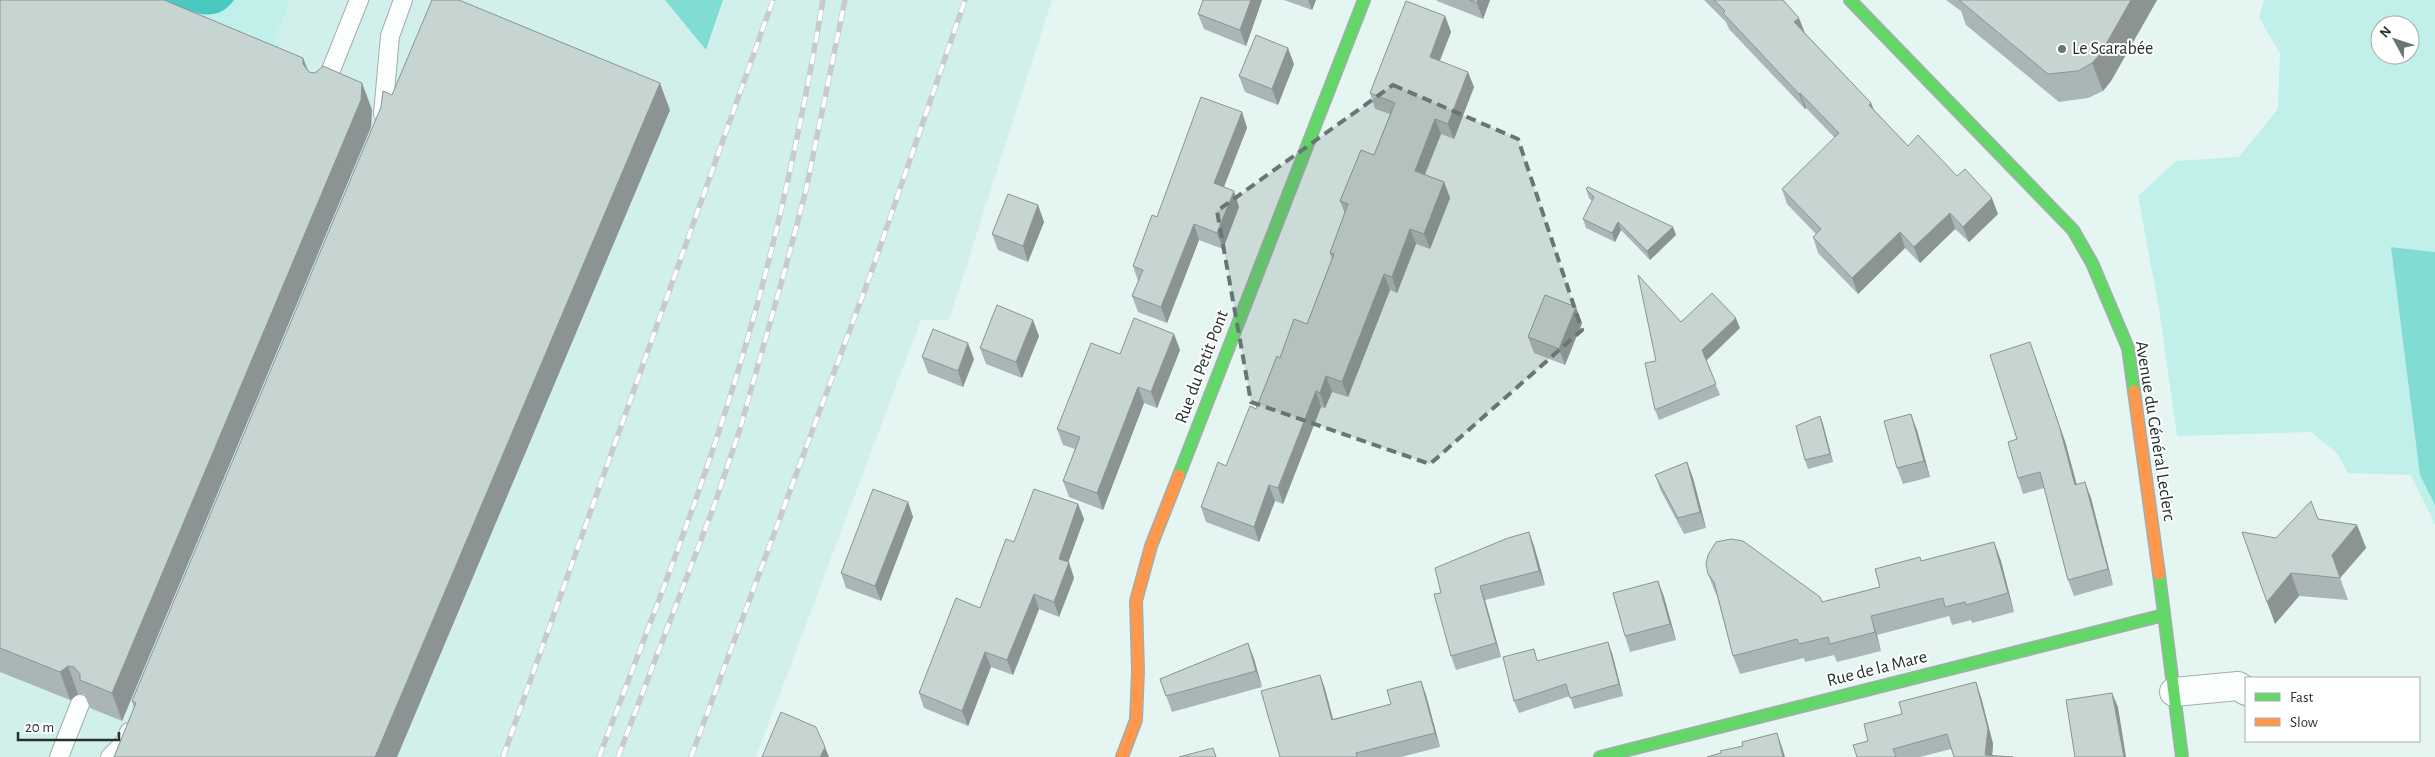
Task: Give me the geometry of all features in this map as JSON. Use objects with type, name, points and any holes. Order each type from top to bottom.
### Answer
[{"type":"street","name":"Rue du Petit Pont","points":[[1122,757],[1136,720],[1138,671],[1136,601],[1151,546],[1364,0]]},
{"type":"street","name":"Avenue du Général Leclerc","points":[[1850,0],[2073,230],[2092,263],[2128,348],[2182,757]]},
{"type":"street","name":"Rue de la Mare","points":[[1600,757],[2164,615]]},
{"type":"street","points":[[2174,692],[2238,686],[2245,690]]},
{"type":"lane","points":[[323,90],[359,0]]},
{"type":"lane","points":[[381,130],[390,36],[403,0]]},
{"type":"lane","points":[[59,757],[80,704]]},
{"type":"lane","points":[[110,757],[125,742],[136,714]]},
{"type":"highlighted area","points":[[1393,85],[1518,139],[1582,330],[1430,464],[1251,402],[1217,211]]},
{"type":"shaded area","points":[[0,0],[665,0],[706,49],[723,0],[1052,0],[949,320],[921,320],[756,757],[0,757]]},
{"type":"shaded area","points":[[141,0],[287,0],[288,8],[274,40],[280,43],[273,57]]},
{"type":"shaded area","points":[[164,0],[234,0],[218,13],[210,15],[191,12]]},
{"type":"shaded area","points":[[665,0],[723,0],[706,50]]},
{"type":"shaded area","points":[[2264,0],[2435,0],[2435,252],[2391,247],[2435,370],[2435,525],[2411,475],[2348,473],[2338,454],[2311,432],[2177,436],[2159,309],[2138,196],[2176,161],[2239,157],[2278,109],[2280,54],[2259,17]]},
{"type":"shaded area","points":[[2391,247],[2435,252],[2435,505],[2420,475]]},
{"type":"building","points":[[0,0],[164,0],[303,58],[303,64],[309,72],[315,73],[323,66],[362,83],[361,100],[112,693],[80,680],[80,674],[74,667],[68,666],[60,672],[0,648]]},
{"type":"building","points":[[432,0],[459,0],[660,83],[375,757],[114,757],[136,703],[132,701],[381,107],[383,91],[392,95]]},
{"type":"building","points":[[1203,0],[1251,0],[1240,30],[1198,14]]},
{"type":"building","points":[[1714,0],[1783,0],[1799,18],[1794,22],[1871,103],[1869,105],[1908,146],[1918,135],[1957,176],[1965,169],[1992,198],[1963,227],[1950,213],[1914,247],[1900,232],[1852,278],[1813,237],[1821,229],[1782,189],[1839,133],[1799,94],[1723,13],[1725,11]]},
{"type":"building","points":[[1959,0],[2131,0],[2101,53],[2092,63],[2078,71],[2048,74]]},
{"type":"building","points":[[1406,1],[1445,16],[1430,57],[1468,72],[1448,124],[1435,119],[1415,171],[1444,182],[1424,234],[1410,229],[1392,277],[1384,274],[1342,382],[1326,376],[1320,393],[1316,391],[1278,488],[1269,485],[1254,527],[1201,507],[1218,462],[1226,466],[1250,406],[1256,409],[1277,356],[1280,358],[1294,319],[1307,324],[1334,254],[1330,253],[1348,204],[1340,201],[1361,150],[1374,155],[1395,103],[1370,93]]},
{"type":"building","points":[[1256,35],[1288,48],[1272,89],[1239,76]]},
{"type":"building","points":[[1201,97],[1242,112],[1214,183],[1234,191],[1217,233],[1194,224],[1161,307],[1132,296],[1143,270],[1133,266],[1152,215],[1157,217]]},
{"type":"building","points":[[1588,187],[1673,227],[1647,251],[1618,222],[1612,233],[1583,219],[1594,197],[1586,189]]},
{"type":"building","points":[[1008,194],[1038,205],[1023,246],[992,234]]},
{"type":"building","points":[[1638,275],[1681,322],[1712,293],[1736,318],[1702,350],[1716,384],[1655,410],[1645,363],[1656,361]]},
{"type":"building","points":[[1545,295],[1576,307],[1559,349],[1528,337]]},
{"type":"building","points":[[997,305],[1033,320],[1016,362],[980,348]]},
{"type":"building","points":[[1134,318],[1174,334],[1151,392],[1138,387],[1097,493],[1063,481],[1080,437],[1057,429],[1091,343],[1120,354]]},
{"type":"building","points":[[933,329],[968,343],[958,371],[922,357]]},
{"type":"building","points":[[2030,342],[2059,425],[2075,485],[2085,482],[2108,569],[2068,580],[2040,472],[2018,478],[2008,442],[2017,439],[1990,355]]},
{"type":"building","points":[[1911,414],[1924,461],[1897,468],[1884,421]]},
{"type":"building","points":[[1820,416],[1830,454],[1805,460],[1796,426]]},
{"type":"building","points":[[1687,462],[1700,512],[1678,518],[1655,475]]},
{"type":"building","points":[[873,489],[908,502],[875,586],[841,573]]},
{"type":"building","points":[[1034,489],[1078,504],[1059,559],[1069,562],[1054,602],[1034,594],[1007,660],[985,652],[962,711],[919,693],[956,598],[980,608],[1006,539],[1014,542]]},
{"type":"building","points":[[2311,501],[2318,519],[2357,525],[2332,555],[2340,578],[2291,573],[2267,602],[2242,532],[2276,538]]},
{"type":"building","points":[[1529,532],[1539,571],[1480,586],[1496,643],[1451,656],[1434,594],[1441,593],[1435,568],[1508,538]]},
{"type":"building","points":[[1731,539],[1743,541],[1820,597],[1822,602],[1880,587],[1875,569],[1920,557],[1921,561],[1994,542],[2008,593],[1966,605],[1965,602],[1945,607],[1943,598],[1871,616],[1875,632],[1830,644],[1828,637],[1799,644],[1797,639],[1733,656],[1714,582],[1708,574],[1706,564],[1708,555],[1716,542]]},
{"type":"building","points":[[1658,581],[1670,624],[1625,636],[1613,593]]},
{"type":"building","points":[[1608,642],[1619,684],[1570,698],[1566,684],[1514,701],[1503,657],[1534,649],[1537,661]]},
{"type":"building","points":[[1248,643],[1256,671],[1166,696],[1160,679]]},
{"type":"building","points":[[1320,675],[1332,720],[1391,704],[1387,690],[1421,681],[1435,733],[1356,753],[1357,757],[1280,757],[1261,691]]},
{"type":"building","points":[[1976,682],[1988,729],[1985,755],[2013,757],[1954,757],[1947,734],[1893,749],[1896,757],[1857,757],[1853,745],[1868,741],[1864,724],[1902,714],[1899,702]]},
{"type":"building","points":[[2112,693],[2124,757],[2075,757],[2066,700]]},
{"type":"building","points":[[781,712],[816,727],[825,747],[820,757],[762,757]]},
{"type":"building","points":[[1777,733],[1783,757],[1707,757],[1721,753],[1720,751],[1743,746],[1742,742]]},
{"type":"building","points":[[1213,748],[1216,757],[1179,757]]},
{"type":"railway","points":[[503,757],[773,0]]},
{"type":"railway","points":[[599,757],[698,492],[717,438],[750,330],[791,166],[823,0]]},
{"type":"railway","points":[[618,757],[714,506],[740,429],[806,190],[845,0]]},
{"type":"railway","points":[[691,757],[871,273],[965,0]]},
{"type":"traffic: fast","points":[[1179,475],[1364,0]]},
{"type":"traffic: fast","points":[[1850,0],[2073,230],[2092,263],[2128,348],[2134,391]]},
{"type":"traffic: fast","points":[[2159,574],[2182,757]]},
{"type":"traffic: fast","points":[[1600,757],[2164,615]]},
{"type":"traffic: slow","points":[[2134,391],[2159,574]]},
{"type":"traffic: slow","points":[[1122,757],[1136,720],[1138,671],[1136,601],[1151,546],[1179,475]]},
{"type":"place","name":"Le Scarabée","points":[[2062,49]]}]
